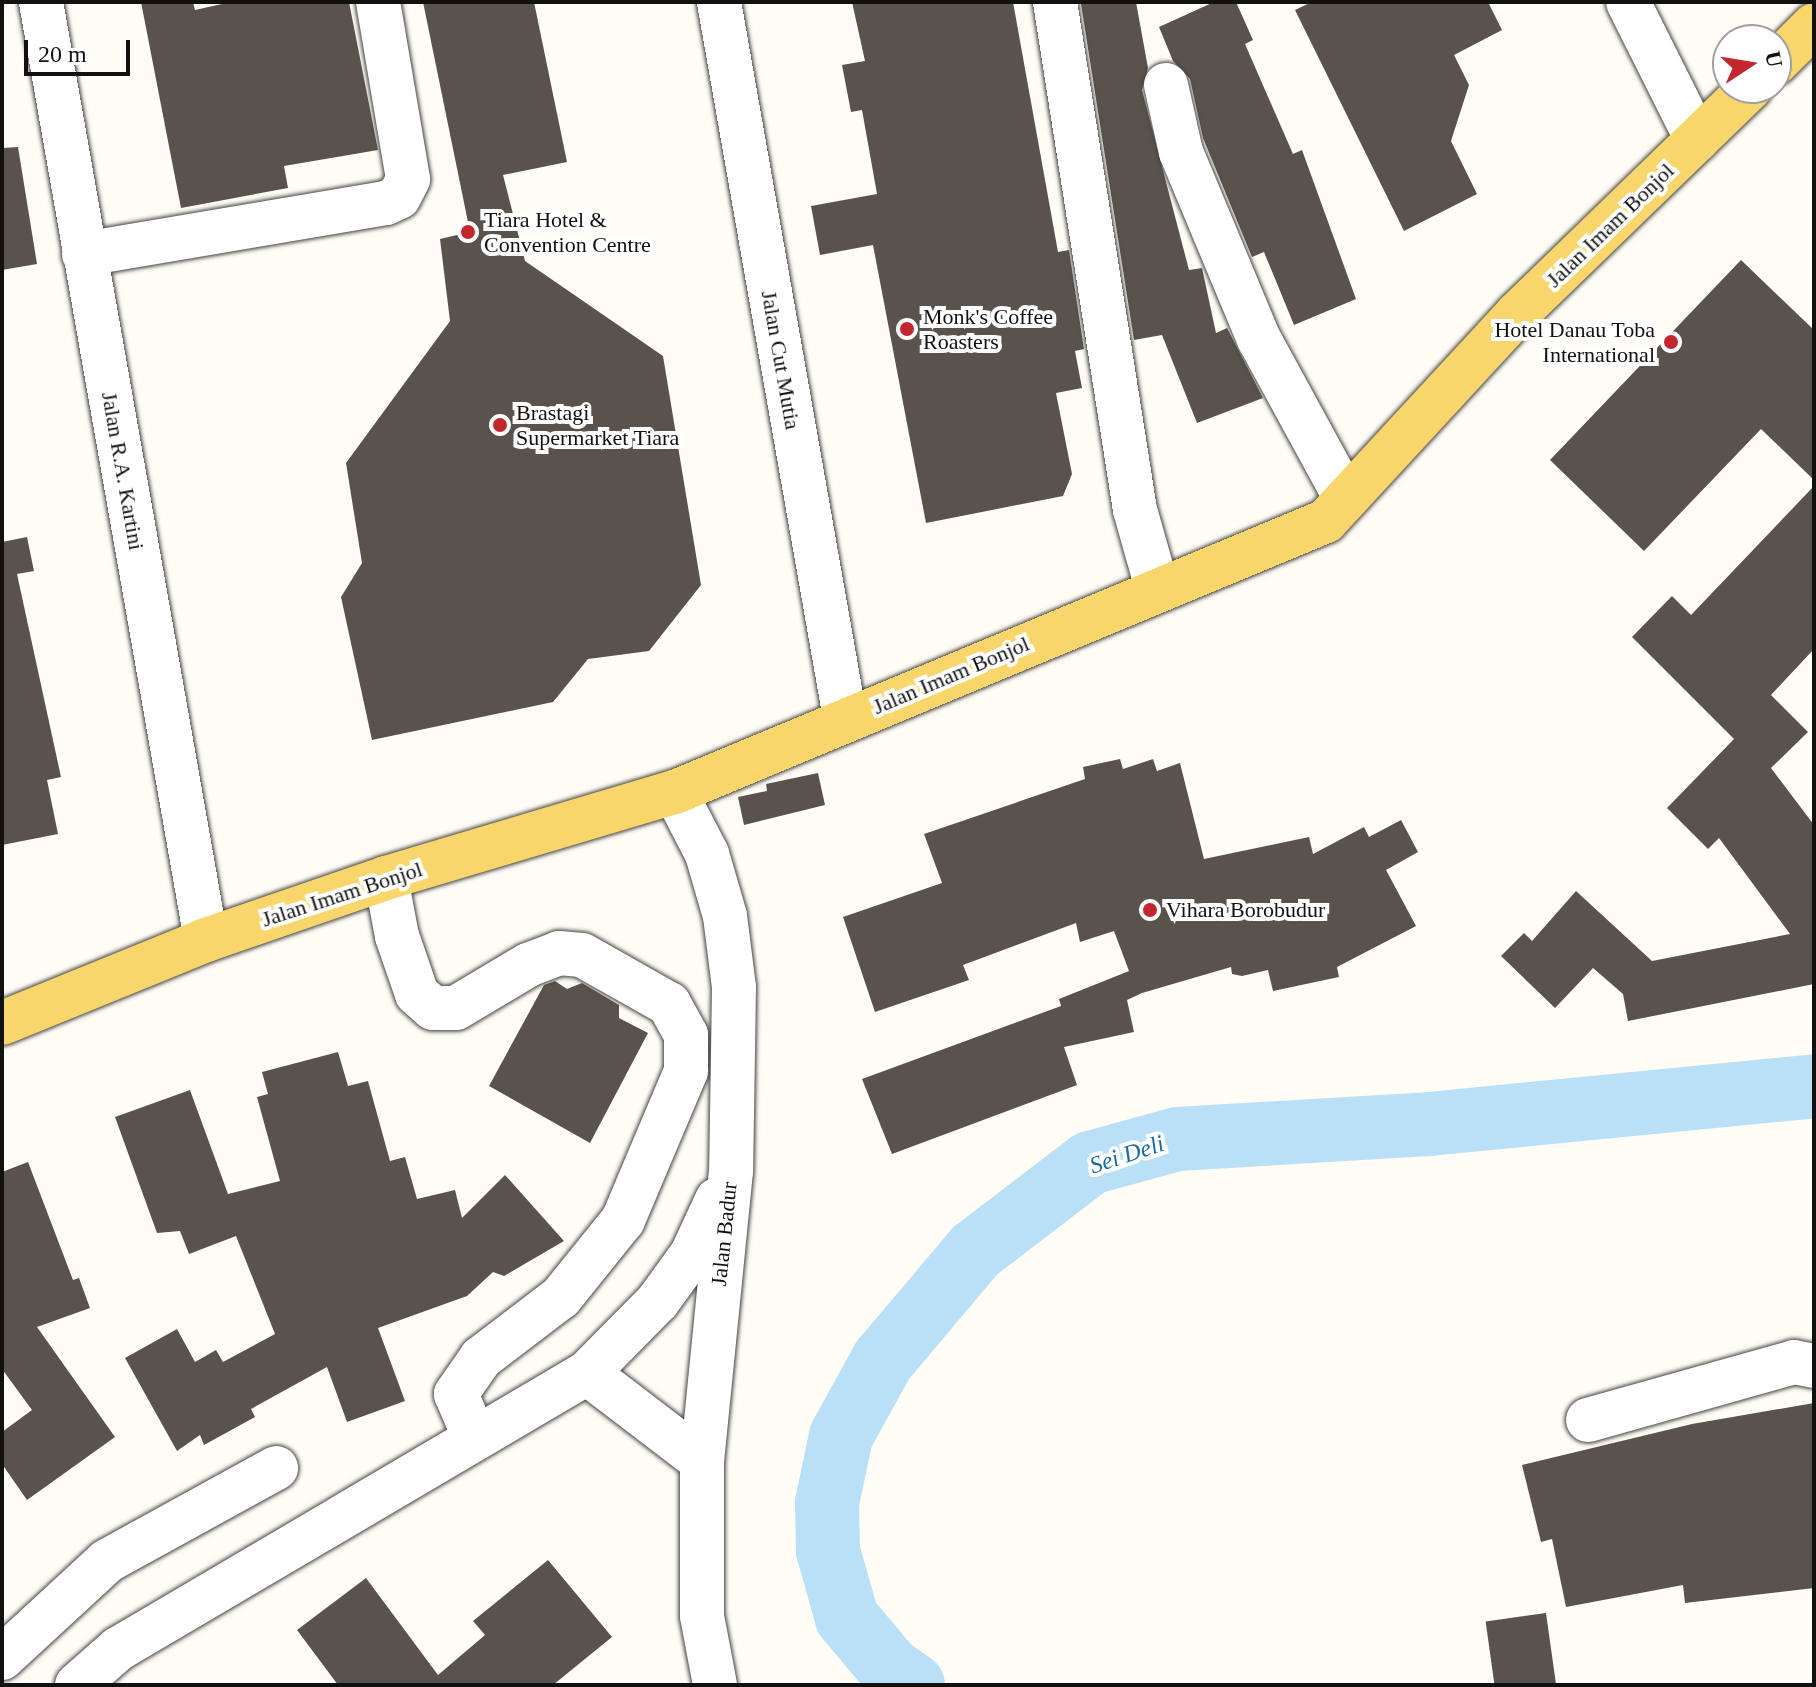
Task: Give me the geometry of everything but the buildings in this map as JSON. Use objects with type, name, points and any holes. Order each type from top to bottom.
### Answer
[{"type":"main road","points":[[1792,47],[1814,25]]},
{"type":"main road","name":"Jalan Imam Bonjol","points":[[2,1023],[206,940],[386,878],[675,792],[1157,588],[1326,521],[1517,314],[1734,104]]},
{"type":"street","name":"Jalan R.A. Kartini","points":[[41,2],[206,940]]},
{"type":"street","points":[[84,254],[386,203],[399,197],[408,179],[378,2]]},
{"type":"street","name":"Jalan Cut Mutia","points":[[719,2],[845,718]]},
{"type":"street","points":[[1055,2],[1135,510],[1157,588]]},
{"type":"street","points":[[1628,2],[1697,140]]},
{"type":"street","points":[[1166,85],[1181,152],[1259,339],[1345,497]]},
{"type":"street","name":"Jalan Badur","points":[[675,792],[707,854],[725,916],[734,987],[731,1171],[702,1461],[702,1616],[715,1685]]},
{"type":"street","points":[[386,878],[397,936],[417,994],[433,1008],[456,1008],[528,965],[559,953],[582,955],[669,1004],[686,1035],[686,1071],[623,1220],[561,1297],[481,1358],[456,1394],[474,1436]]},
{"type":"street","points":[[77,1685],[118,1649],[474,1436],[587,1373],[658,1301],[692,1254],[731,1171]]},
{"type":"street","points":[[1588,1420],[1794,1362],[1814,1366]]},
{"type":"street","points":[[587,1373],[702,1461]]},
{"type":"street","points":[[2,1658],[107,1561],[276,1468]]},
{"type":"waterway","name":"Sei Deli","points":[[913,1685],[890,1669],[847,1618],[828,1551],[827,1503],[841,1436],[883,1360],[975,1251],[1090,1163],[1178,1139],[1429,1124],[1814,1086]]},
{"type":"place","name":"Tiara Hotel & Convention Centre","points":[[468,232]]},
{"type":"place","name":"Monk's Coffee Roasters","points":[[907,329]]},
{"type":"place","name":"Hotel Danau Toba International","points":[[1671,342]]},
{"type":"place","name":"Brastagi Supermarket Tiara","points":[[500,425]]},
{"type":"place","name":"Vihara Borobudur","points":[[1150,910]]}]
